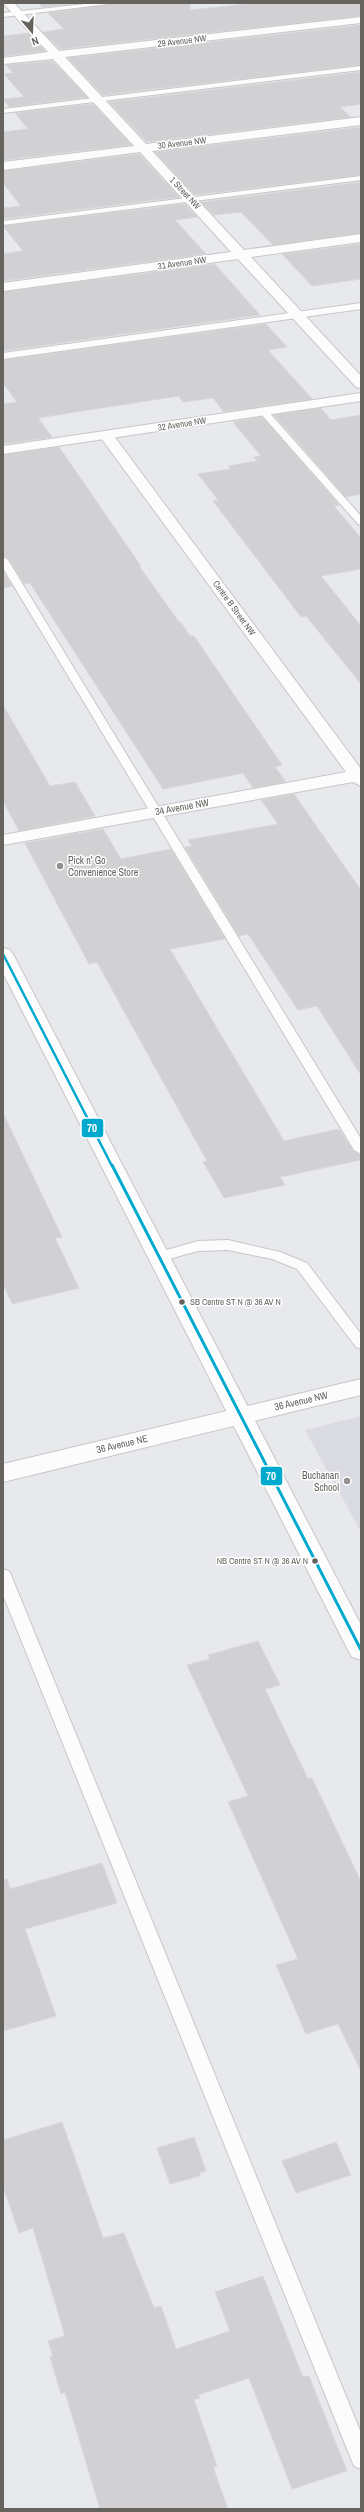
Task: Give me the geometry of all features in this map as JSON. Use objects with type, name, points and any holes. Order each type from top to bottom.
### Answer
[{"type":"street","name":"1 Street NW","points":[[8,3],[144,148],[361,384]]},
{"type":"street","name":"29 Avenue NW","points":[[3,61],[361,20]]},
{"type":"street","name":"30 Avenue NW","points":[[3,166],[361,121]]},
{"type":"street","name":"31 Avenue NW","points":[[3,287],[361,238]]},
{"type":"street","name":"32 Avenue NW","points":[[3,450],[361,397]]},
{"type":"street","name":"Centre B Street NW","points":[[106,435],[360,777]]},
{"type":"street","name":"34 Avenue NW","points":[[3,840],[360,777]]},
{"type":"street","points":[[3,954],[361,1650]]},
{"type":"street","name":"36 Avenue NW","points":[[241,1415],[361,1387]]},
{"type":"street","name":"36 Avenue NE","points":[[3,1472],[241,1415]]},
{"type":"lane","points":[[3,15],[113,3]]},
{"type":"lane","points":[[3,111],[361,68]]},
{"type":"lane","points":[[3,223],[361,178]]},
{"type":"lane","points":[[3,356],[361,306]]},
{"type":"lane","points":[[263,411],[361,522]]},
{"type":"lane","points":[[3,560],[158,812],[361,1150]]},
{"type":"lane","points":[[158,1257],[198,1246],[228,1245],[275,1255],[302,1266],[361,1344]]},
{"type":"lane","points":[[3,1575],[361,2460]]},
{"type":"shaded area","name":"Buchanan School","points":[[361,1416],[361,1532],[305,1430]]},
{"type":"building","points":[[38,3],[80,3],[42,7]]},
{"type":"building","points":[[117,3],[190,3],[190,10],[255,3],[361,3],[361,16],[60,49],[43,32],[64,29],[48,13]]},
{"type":"building","points":[[361,25],[361,65],[103,95],[68,58]]},
{"type":"building","points":[[29,33],[45,51],[3,56],[3,36]]},
{"type":"building","points":[[52,61],[87,97],[9,107],[3,99],[24,97],[4,74],[13,73],[6,65]]},
{"type":"building","points":[[361,72],[361,104],[340,107],[351,117],[147,142],[109,102]]},
{"type":"building","points":[[93,104],[131,145],[3,160],[3,132],[28,129],[15,113]]},
{"type":"building","points":[[361,127],[361,175],[195,195],[155,152]]},
{"type":"building","points":[[139,154],[179,197],[3,219],[3,208],[21,206],[3,183],[3,171]]},
{"type":"building","points":[[361,182],[361,233],[273,245],[241,212],[214,215],[201,202]]},
{"type":"building","points":[[185,204],[197,217],[175,220],[206,254],[3,281],[3,254],[23,251],[3,226]]},
{"type":"building","points":[[361,244],[361,279],[312,286],[282,254]]},
{"type":"building","points":[[215,264],[260,315],[3,351],[3,292]]},
{"type":"building","points":[[266,324],[287,347],[268,350],[312,399],[224,412],[213,398],[183,402],[179,396],[38,418],[52,437],[3,444],[3,404],[17,402],[3,383],[3,360]]},
{"type":"building","points":[[321,408],[331,420],[361,415],[361,494],[346,497],[274,415]]},
{"type":"building","points":[[262,417],[339,505],[334,506],[361,538],[361,569],[321,576],[361,626],[361,684],[306,616],[301,617],[213,501],[218,500],[198,474],[231,469],[228,466],[257,461],[254,457],[261,456],[233,422]]},
{"type":"building","points":[[59,447],[141,566],[139,566],[190,636],[194,636],[282,765],[275,767],[286,782],[253,788],[243,773],[163,789],[30,583],[24,584],[9,559],[3,556],[3,455]]},
{"type":"building","points":[[3,571],[12,586],[3,588]]},
{"type":"building","points":[[3,705],[50,786],[75,782],[95,816],[19,831],[3,801]]},
{"type":"building","points":[[294,794],[361,890],[361,1075],[317,1006],[298,1010],[248,934],[239,936],[185,847],[192,846],[188,840],[278,824],[261,800]]},
{"type":"building","points":[[103,829],[121,859],[171,849],[225,939],[170,949],[284,1141],[339,1129],[353,1151],[361,1155],[361,1160],[280,1177],[285,1185],[224,1198],[203,1162],[207,1161],[97,962],[89,964],[25,843]]},
{"type":"building","points":[[3,1113],[62,1237],[55,1238],[79,1288],[12,1304],[3,1284]]},
{"type":"building","points":[[258,1641],[280,1685],[265,1689],[308,1779],[312,1778],[361,1882],[361,2071],[338,2024],[306,2034],[276,1965],[298,1959],[228,1802],[248,1796],[187,1665],[210,1659],[208,1655]]},
{"type":"building","points":[[102,1863],[117,1903],[25,1929],[56,2016],[3,2031],[3,1880],[7,1879],[10,1889]]},
{"type":"building","points":[[62,2122],[103,2238],[124,2233],[154,2308],[161,2306],[176,2349],[230,2331],[215,2292],[263,2276],[303,2377],[309,2376],[347,2471],[292,2489],[249,2378],[198,2395],[200,2398],[194,2400],[217,2466],[213,2467],[228,2509],[100,2509],[65,2392],[61,2394],[50,2357],[53,2356],[48,2341],[65,2336],[33,2228],[19,2233],[3,2186],[3,2140]]},
{"type":"building","points":[[194,2137],[206,2171],[199,2173],[200,2176],[170,2184],[157,2148]]},
{"type":"building","points":[[336,2142],[351,2175],[296,2193],[282,2161]]},
{"type":"transit line","name":"70","points":[[3,954],[361,1650]]},
{"type":"place","name":"Pick n' Go Convenience Store","points":[[60,866]]},
{"type":"place","name":"SB Centre ST N @ 36 AV N","points":[[182,1302]]},
{"type":"place","name":"Buchanan School","points":[[347,1481]]},
{"type":"place","name":"NB Centre ST N @ 36 AV N","points":[[315,1561]]}]
